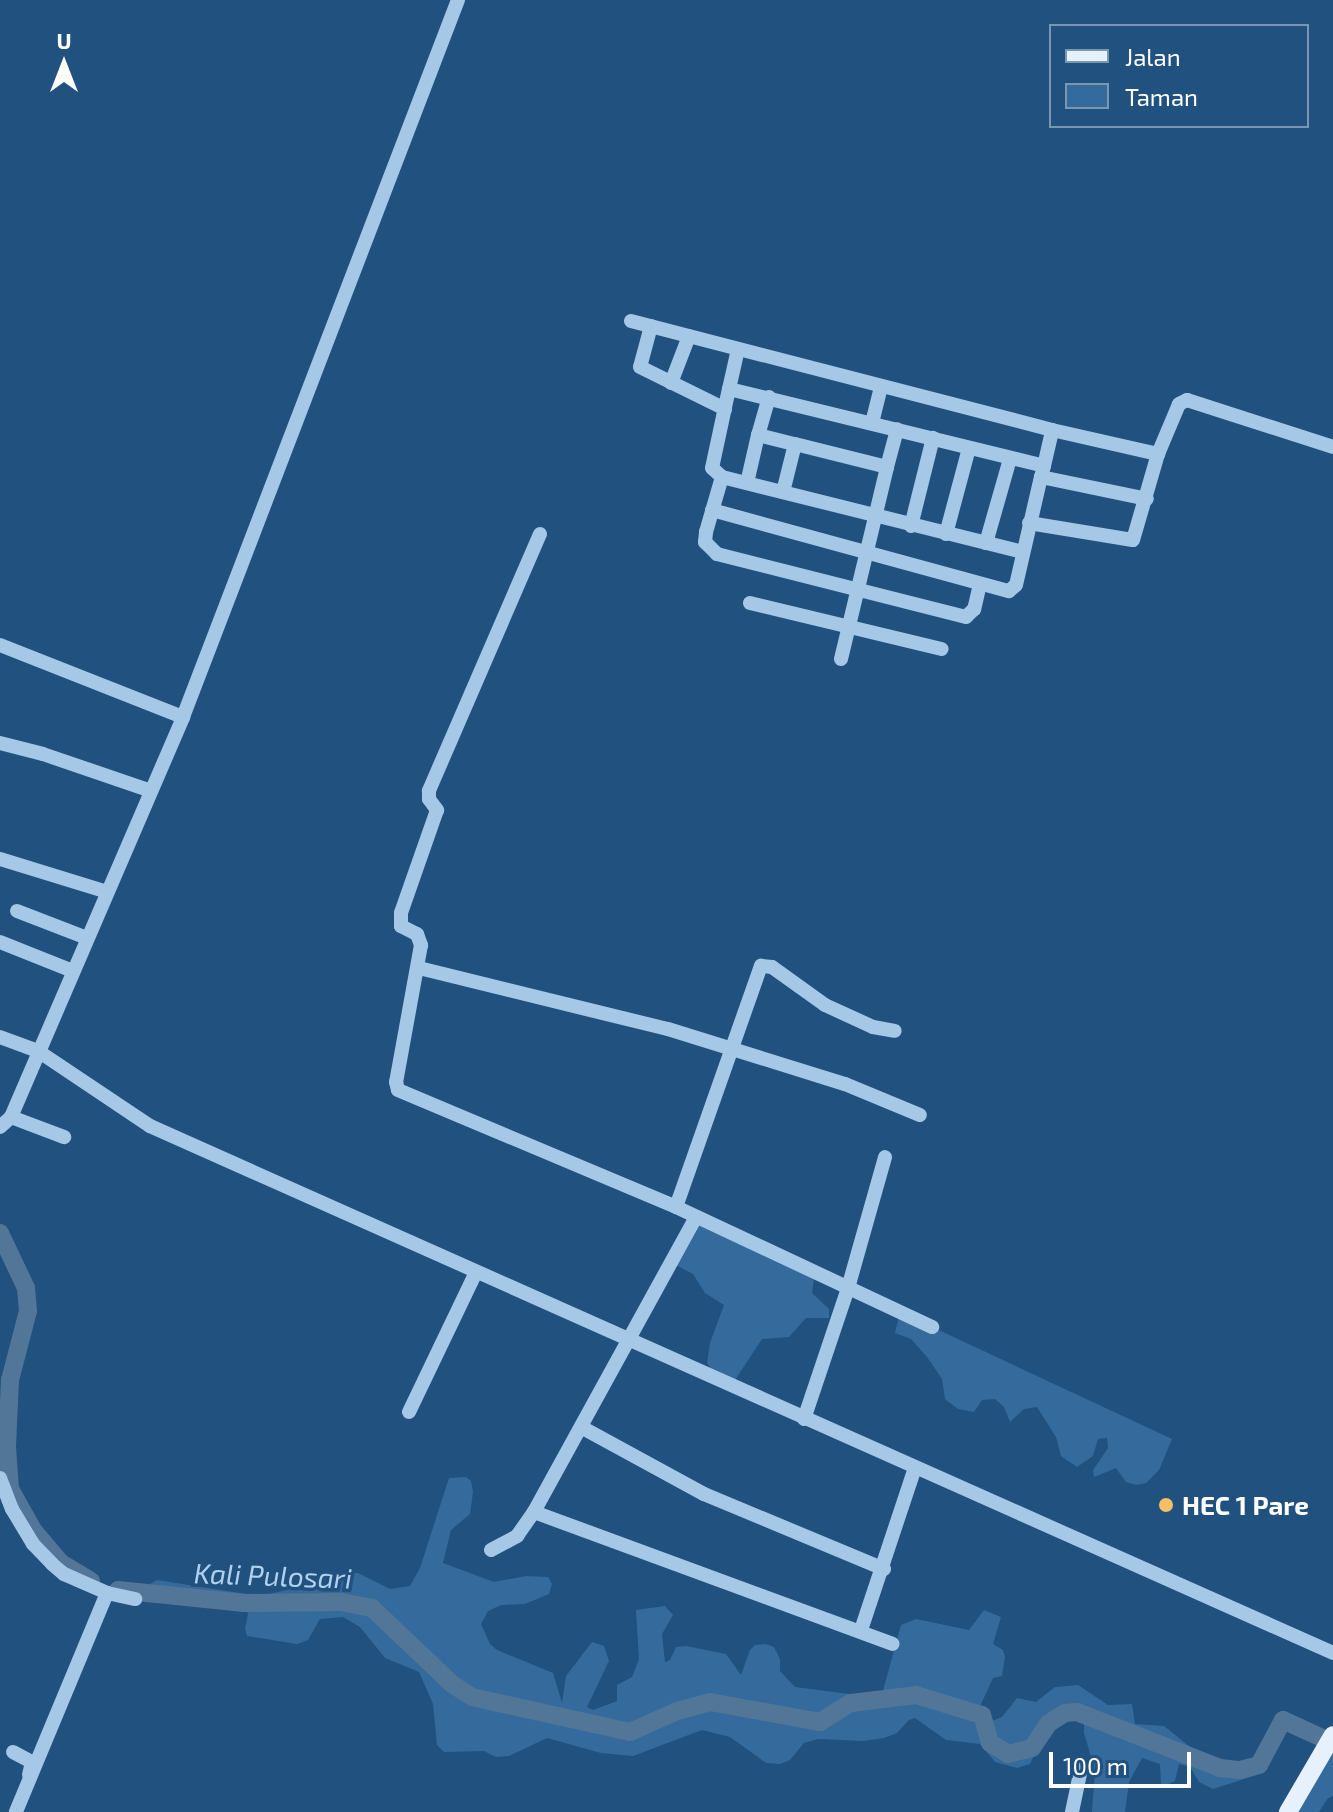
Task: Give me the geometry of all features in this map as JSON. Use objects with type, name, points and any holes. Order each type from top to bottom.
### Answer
[{"type":"main road","points":[[1288,1812],[1330,1741]]},
{"type":"street","points":[[64,1137],[6,1122],[183,717],[458,0]]},
{"type":"street","points":[[631,321],[1052,430],[1158,454]]},
{"type":"street","points":[[651,326],[640,367],[725,409]]},
{"type":"street","points":[[671,383],[689,336]]},
{"type":"street","points":[[738,349],[712,468],[722,477],[875,518],[1022,552]]},
{"type":"street","points":[[872,423],[881,386]]},
{"type":"street","points":[[729,389],[933,438],[1010,459],[1043,472],[1147,499]]},
{"type":"street","points":[[747,483],[769,397]]},
{"type":"street","points":[[1029,523],[1129,541],[1136,536],[1158,454],[1179,404],[1187,400],[1333,447]]},
{"type":"street","points":[[841,659],[897,429]]},
{"type":"street","points":[[712,510],[980,584],[1013,590],[1052,430]]},
{"type":"street","points":[[758,435],[887,467]]},
{"type":"street","points":[[911,526],[933,438]]},
{"type":"street","points":[[783,492],[795,444]]},
{"type":"street","points":[[946,534],[969,448]]},
{"type":"street","points":[[986,543],[1010,459]]},
{"type":"street","points":[[722,477],[705,542],[717,554],[966,617],[974,609],[980,584]]},
{"type":"street","points":[[540,534],[429,791],[429,799],[437,810],[400,921],[401,926],[419,938],[419,968],[396,1082],[398,1090],[676,1207],[932,1327]]},
{"type":"street","points":[[750,603],[942,649]]},
{"type":"street","points":[[0,645],[183,717]]},
{"type":"street","points":[[0,743],[43,754],[151,791]]},
{"type":"street","points":[[0,859],[107,892]]},
{"type":"street","points":[[17,911],[87,938]]},
{"type":"street","points":[[0,942],[73,971]]},
{"type":"street","points":[[676,1207],[730,1050],[764,964],[825,1005],[873,1027],[895,1031]]},
{"type":"street","points":[[419,968],[591,1007],[845,1084],[920,1115]]},
{"type":"street","points":[[0,1037],[38,1051],[150,1126],[1333,1653]]},
{"type":"street","points":[[804,1419],[848,1288],[885,1157]]},
{"type":"street","points":[[491,1550],[517,1536],[534,1512],[696,1217]]},
{"type":"street","points":[[409,1412],[476,1272]]},
{"type":"street","points":[[581,1427],[704,1494],[884,1569]]},
{"type":"street","points":[[861,1630],[884,1569],[915,1468]]},
{"type":"street","points":[[0,1478],[12,1509],[33,1544],[52,1564],[64,1574],[107,1593],[135,1599]]},
{"type":"street","points":[[534,1512],[861,1630],[892,1644]]},
{"type":"street","points":[[14,1812],[107,1593]]},
{"type":"street","points":[[13,1752],[32,1765],[14,1812]]},
{"type":"street","points":[[1072,1812],[1082,1764]]},
{"type":"green space","points":[[696,1217],[815,1272],[812,1293],[829,1309],[829,1318],[806,1318],[789,1337],[762,1339],[735,1380],[711,1369],[707,1363],[710,1343],[724,1305],[705,1293],[693,1274],[672,1263]]},
{"type":"green space","points":[[900,1312],[1172,1439],[1159,1470],[1146,1483],[1136,1485],[1126,1482],[1116,1468],[1094,1477],[1093,1470],[1108,1448],[1107,1438],[1098,1439],[1093,1456],[1077,1467],[1061,1456],[1056,1437],[1037,1407],[1024,1409],[1010,1422],[1004,1407],[995,1399],[982,1400],[974,1412],[958,1409],[945,1399],[942,1379],[927,1357],[911,1339],[895,1333]]},
{"type":"green space","points":[[466,1477],[471,1481],[473,1492],[470,1514],[451,1530],[443,1563],[494,1582],[526,1576],[548,1577],[552,1584],[549,1594],[525,1604],[501,1605],[488,1611],[481,1624],[490,1644],[497,1650],[553,1673],[562,1703],[566,1676],[592,1642],[604,1646],[609,1661],[587,1707],[593,1710],[617,1701],[617,1685],[632,1677],[639,1659],[636,1610],[665,1606],[673,1615],[662,1634],[665,1662],[670,1660],[676,1647],[686,1646],[726,1654],[741,1675],[750,1650],[755,1645],[766,1644],[774,1647],[780,1659],[780,1671],[795,1687],[881,1698],[901,1625],[916,1619],[969,1630],[984,1610],[1001,1617],[993,1644],[1003,1650],[1005,1657],[1002,1676],[993,1678],[977,1713],[985,1718],[992,1721],[1002,1717],[1017,1698],[1036,1702],[1055,1687],[1078,1685],[1108,1705],[1132,1704],[1135,1724],[1164,1726],[1204,1758],[1229,1767],[1258,1763],[1263,1773],[1213,1789],[1199,1782],[1190,1767],[1179,1764],[1175,1781],[1165,1786],[1161,1784],[1160,1764],[1142,1758],[1129,1782],[1125,1812],[1092,1812],[1095,1770],[1084,1733],[1084,1714],[1077,1712],[1064,1713],[1049,1723],[1030,1764],[1017,1768],[995,1762],[980,1744],[946,1740],[915,1718],[897,1733],[884,1738],[863,1741],[818,1739],[804,1743],[790,1760],[780,1764],[766,1763],[730,1737],[702,1730],[633,1756],[601,1753],[547,1738],[509,1756],[496,1757],[484,1751],[444,1752],[437,1745],[433,1704],[419,1672],[385,1658],[360,1627],[343,1617],[320,1619],[308,1640],[297,1644],[247,1636],[248,1614],[243,1603],[149,1595],[150,1584],[157,1580],[260,1596],[333,1574],[358,1573],[390,1589],[410,1586],[420,1568],[449,1478]]},
{"type":"green space","points":[[1333,1742],[1333,1796],[1328,1798],[1319,1812],[1288,1812]]},
{"type":"waterway","name":"Kali Pulosari","points":[[0,1233],[26,1288],[28,1311],[10,1380],[7,1447],[10,1489],[33,1530],[61,1563],[91,1581]]},
{"type":"waterway","name":"Kali Pulosari","points":[[118,1590],[244,1603],[341,1602],[372,1608],[452,1684],[472,1697],[630,1732],[677,1711],[710,1702],[820,1722],[851,1703],[916,1695],[982,1715],[990,1743],[1008,1754],[1032,1748],[1049,1723],[1065,1713],[1077,1712],[1220,1768],[1240,1770],[1259,1765],[1283,1720],[1333,1743]]},
{"type":"place","name":"HEC 1 Pare","points":[[1166,1505]]}]
